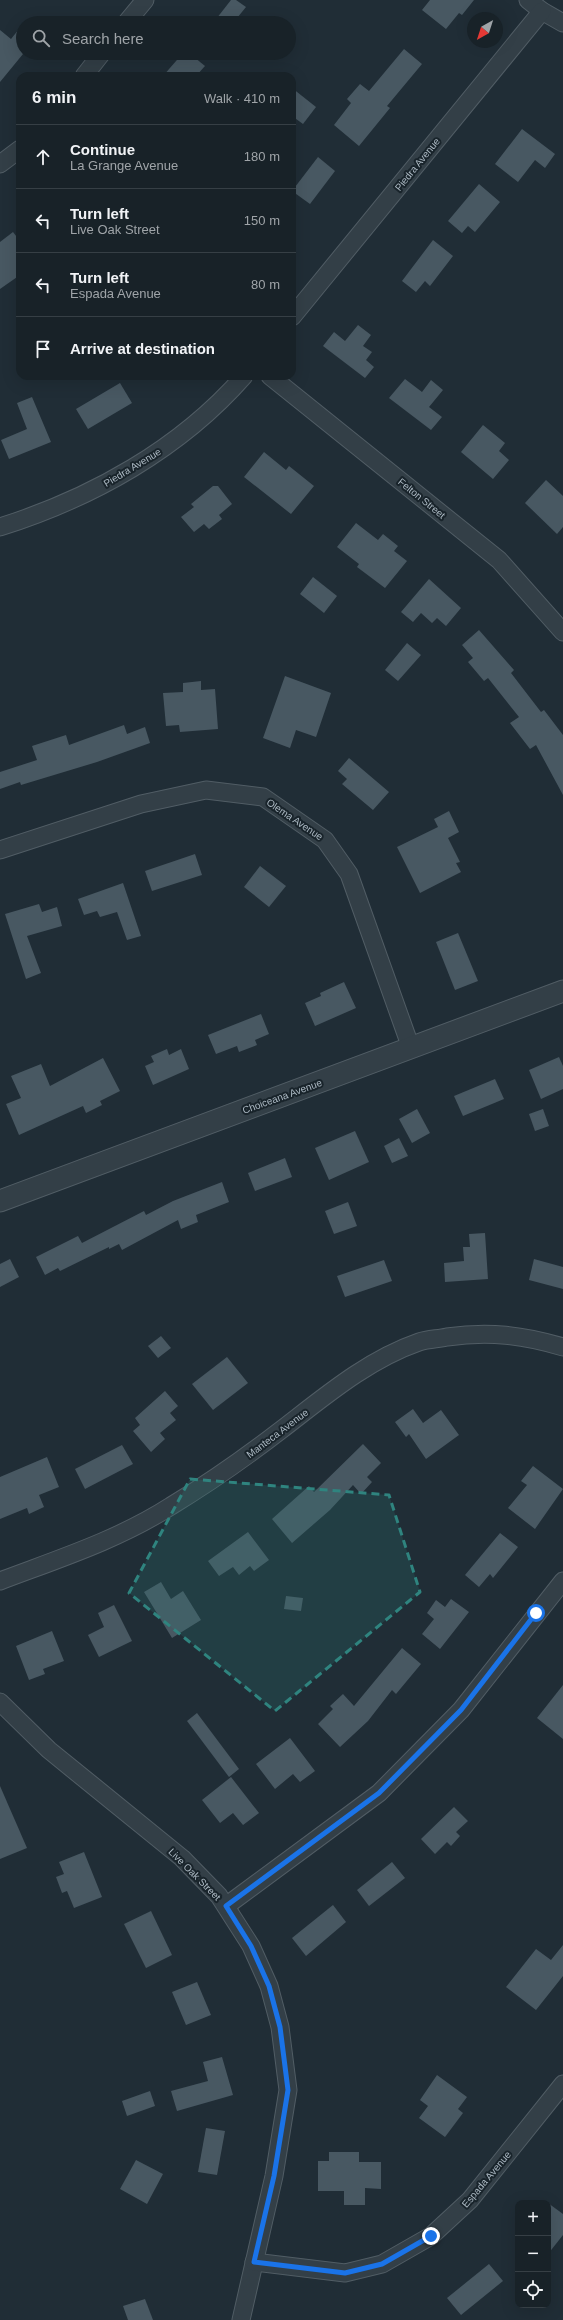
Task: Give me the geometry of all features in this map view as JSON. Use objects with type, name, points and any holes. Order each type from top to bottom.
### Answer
[{"type":"street","points":[[132,16],[145,0]]},
{"type":"street","points":[[528,0],[542,11],[563,23]]},
{"type":"street","name":"Piedra Avenue","points":[[296,313],[542,11]]},
{"type":"street","points":[[87,72],[97,60]]},
{"type":"street","points":[[0,164],[16,152]]},
{"type":"street","name":"Piedra Avenue","points":[[0,527],[19,521],[109,482],[180,438],[224,399],[241,380]]},
{"type":"street","name":"Felton Street","points":[[275,380],[499,560],[563,632]]},
{"type":"street","name":"Olema Avenue","points":[[0,850],[141,804],[206,790],[262,797],[325,840],[349,874],[411,1048]]},
{"type":"street","name":"Choiceana Avenue","points":[[0,1201],[563,991]]},
{"type":"street","name":"Manteca Avenue","points":[[0,1581],[103,1543],[170,1507],[252,1452],[338,1386],[378,1359],[421,1341],[476,1333],[507,1334],[563,1347]]},
{"type":"street","points":[[226,1906],[379,1793],[461,1710],[563,1581]]},
{"type":"street","name":"Live Oak Street","points":[[0,1702],[49,1750],[182,1858],[219,1896],[251,1946],[269,1986],[280,2027],[288,2090],[274,2176],[241,2320]]},
{"type":"street","name":"Espada Avenue","points":[[254,2262],[345,2273],[382,2264],[388,2261],[431,2236],[470,2200],[563,2084]]},
{"type":"highlighted area","points":[[190,1479],[389,1495],[420,1592],[275,1711],[129,1593]]},
{"type":"building","points":[[231,0],[236,0],[246,7],[239,16],[218,16]]},
{"type":"building","points":[[430,0],[474,0],[462,15],[459,13],[446,29],[422,10]]},
{"type":"building","points":[[0,30],[11,39],[16,33],[16,60],[18,60],[0,82]]},
{"type":"building","points":[[404,49],[422,64],[387,106],[390,108],[359,146],[334,125],[351,103],[347,99],[360,84],[369,91]]},
{"type":"building","points":[[177,60],[198,60],[205,66],[200,72],[166,72]]},
{"type":"building","points":[[296,91],[316,107],[303,124],[296,119]]},
{"type":"building","points":[[522,129],[555,154],[545,168],[535,160],[518,182],[495,164]]},
{"type":"building","points":[[318,157],[335,171],[310,204],[296,194],[296,186]]},
{"type":"building","points":[[479,184],[500,202],[475,232],[468,226],[462,233],[448,221]]},
{"type":"building","points":[[13,232],[16,236],[16,278],[0,289],[0,242]]},
{"type":"building","points":[[433,240],[453,256],[430,286],[425,281],[416,292],[402,281]]},
{"type":"building","points":[[358,325],[371,335],[363,346],[372,352],[366,360],[374,367],[365,378],[323,346],[334,332],[345,341]]},
{"type":"building","points":[[405,379],[422,392],[431,380],[443,390],[429,407],[442,417],[431,430],[389,398]]},
{"type":"building","points":[[120,383],[132,403],[88,429],[76,409]]},
{"type":"building","points":[[32,397],[51,442],[9,459],[1,440],[27,429],[17,403]]},
{"type":"building","points":[[483,425],[505,443],[499,451],[509,460],[493,479],[461,452]]},
{"type":"building","points":[[264,452],[286,470],[289,466],[314,486],[291,514],[244,477]]},
{"type":"building","points":[[546,480],[563,496],[563,527],[557,534],[525,503]]},
{"type":"building","points":[[213,486],[218,486],[232,504],[219,515],[222,519],[209,529],[204,524],[194,532],[181,517],[194,507],[191,504]]},
{"type":"building","points":[[356,523],[378,540],[383,534],[398,546],[394,551],[407,561],[385,588],[357,567],[359,564],[337,547]]},
{"type":"building","points":[[313,577],[337,596],[324,613],[300,594]]},
{"type":"building","points":[[429,579],[461,608],[446,626],[437,618],[432,623],[421,613],[413,622],[401,612]]},
{"type":"building","points":[[479,630],[514,670],[511,673],[541,712],[544,710],[563,735],[563,795],[536,745],[530,749],[510,723],[519,717],[488,678],[484,681],[468,662],[473,658],[462,645]]},
{"type":"building","points":[[407,643],[421,655],[398,681],[385,670]]},
{"type":"building","points":[[285,676],[331,693],[316,737],[296,730],[290,748],[263,738]]},
{"type":"building","points":[[201,681],[201,690],[215,689],[218,729],[180,732],[179,725],[166,726],[163,693],[183,692],[183,683]]},
{"type":"building","points":[[124,725],[127,734],[145,727],[150,743],[97,762],[21,785],[20,782],[0,789],[0,772],[37,760],[32,746],[66,735],[69,745]]},
{"type":"building","points":[[349,758],[389,792],[373,810],[342,784],[347,779],[338,771]]},
{"type":"building","points":[[449,811],[459,832],[448,838],[460,862],[456,863],[461,872],[420,893],[397,847],[438,827],[434,819]]},
{"type":"building","points":[[195,854],[202,875],[152,891],[145,871]]},
{"type":"building","points":[[260,866],[286,886],[269,907],[244,887]]},
{"type":"building","points":[[123,883],[141,936],[127,940],[117,912],[100,917],[97,911],[84,915],[78,899]]},
{"type":"building","points":[[39,904],[42,912],[57,907],[62,926],[27,936],[41,973],[26,979],[5,914]]},
{"type":"building","points":[[458,933],[478,981],[455,990],[436,942]]},
{"type":"building","points":[[344,982],[356,1008],[315,1026],[305,1003],[321,996],[320,993]]},
{"type":"building","points":[[261,1014],[269,1034],[255,1040],[257,1045],[239,1052],[237,1046],[216,1054],[208,1035]]},
{"type":"building","points":[[167,1049],[169,1055],[181,1049],[189,1069],[153,1085],[145,1066],[154,1062],[151,1056]]},
{"type":"building","points":[[559,1057],[563,1066],[563,1089],[541,1099],[529,1070]]},
{"type":"building","points":[[103,1058],[120,1091],[100,1101],[102,1105],[86,1113],[83,1106],[19,1135],[6,1104],[21,1098],[11,1076],[41,1064],[50,1086]]},
{"type":"building","points":[[495,1079],[504,1099],[463,1116],[454,1096]]},
{"type":"building","points":[[417,1109],[430,1133],[412,1143],[399,1119]]},
{"type":"building","points":[[543,1109],[549,1126],[535,1131],[529,1114]]},
{"type":"building","points":[[355,1131],[369,1162],[329,1180],[315,1148]]},
{"type":"building","points":[[399,1138],[408,1156],[392,1163],[384,1146]]},
{"type":"building","points":[[285,1158],[292,1177],[255,1191],[248,1173]]},
{"type":"building","points":[[222,1182],[229,1202],[196,1215],[198,1222],[181,1229],[178,1220],[122,1250],[119,1244],[109,1249],[109,1247],[60,1271],[58,1268],[45,1275],[36,1257],[78,1236],[82,1243],[144,1211],[146,1215],[173,1201]]},
{"type":"building","points":[[348,1202],[357,1226],[334,1234],[325,1211]]},
{"type":"building","points":[[485,1233],[488,1279],[445,1282],[444,1263],[464,1261],[463,1247],[470,1247],[469,1234]]},
{"type":"building","points":[[10,1259],[19,1277],[0,1287],[0,1264]]},
{"type":"building","points":[[534,1259],[563,1267],[563,1289],[529,1280]]},
{"type":"building","points":[[384,1260],[392,1281],[345,1297],[337,1276]]},
{"type":"building","points":[[161,1336],[171,1348],[158,1358],[148,1346]]},
{"type":"building","points":[[227,1357],[248,1383],[213,1410],[192,1384]]},
{"type":"building","points":[[165,1391],[178,1406],[170,1413],[176,1420],[160,1433],[165,1439],[151,1452],[133,1431],[140,1425],[135,1418]]},
{"type":"building","points":[[413,1409],[423,1423],[441,1410],[459,1435],[426,1459],[409,1434],[406,1437],[395,1422]]},
{"type":"building","points":[[363,1444],[381,1463],[367,1477],[372,1482],[361,1494],[353,1485],[330,1510],[292,1543],[272,1519],[309,1486],[314,1492]]},
{"type":"building","points":[[122,1445],[133,1464],[85,1489],[75,1469]]},
{"type":"building","points":[[47,1457],[59,1487],[39,1495],[44,1507],[29,1514],[27,1508],[0,1519],[0,1477]]},
{"type":"building","points":[[533,1466],[563,1489],[535,1529],[508,1508],[527,1485],[521,1481]]},
{"type":"building","points":[[248,1532],[269,1560],[254,1571],[250,1566],[239,1575],[233,1567],[219,1576],[208,1561]]},
{"type":"building","points":[[500,1533],[518,1547],[493,1578],[490,1574],[479,1587],[465,1575]]},
{"type":"building","points":[[161,1582],[171,1599],[183,1591],[201,1620],[172,1638],[144,1592]]},
{"type":"building","points":[[286,1596],[303,1598],[301,1611],[284,1609]]},
{"type":"building","points":[[451,1599],[469,1612],[440,1649],[422,1634],[434,1619],[427,1613],[436,1600],[445,1607]]},
{"type":"building","points":[[114,1605],[132,1641],[99,1657],[88,1635],[104,1627],[98,1613]]},
{"type":"building","points":[[52,1631],[64,1661],[43,1669],[45,1674],[29,1680],[16,1646]]},
{"type":"building","points":[[402,1648],[421,1664],[396,1694],[392,1690],[368,1721],[340,1747],[318,1724],[333,1709],[330,1706],[343,1694],[354,1706]]},
{"type":"building","points":[[563,1685],[563,1739],[537,1718]]},
{"type":"building","points":[[197,1713],[239,1769],[229,1777],[187,1721]]},
{"type":"building","points":[[290,1738],[315,1771],[300,1782],[293,1774],[275,1789],[256,1764]]},
{"type":"building","points":[[231,1777],[259,1813],[243,1825],[233,1813],[220,1823],[202,1800]]},
{"type":"building","points":[[0,1786],[27,1848],[0,1859]]},
{"type":"building","points":[[454,1807],[468,1821],[456,1832],[460,1836],[451,1846],[447,1842],[435,1854],[421,1839]]},
{"type":"building","points":[[84,1852],[102,1897],[74,1908],[67,1891],[62,1893],[56,1877],[64,1874],[59,1862]]},
{"type":"building","points":[[392,1862],[405,1878],[369,1906],[357,1890]]},
{"type":"building","points":[[333,1905],[346,1922],[306,1956],[292,1938]]},
{"type":"building","points":[[151,1911],[172,1955],[146,1968],[124,1924]]},
{"type":"building","points":[[563,1945],[563,1976],[536,2010],[506,1987],[536,1949],[551,1960]]},
{"type":"building","points":[[197,1982],[211,2015],[186,2025],[172,1992]]},
{"type":"building","points":[[222,2057],[233,2095],[177,2111],[171,2091],[208,2081],[203,2062]]},
{"type":"building","points":[[437,2075],[467,2097],[458,2109],[463,2113],[445,2137],[419,2118],[428,2106],[420,2100]]},
{"type":"building","points":[[150,2091],[155,2106],[127,2116],[122,2101]]},
{"type":"building","points":[[206,2128],[225,2131],[217,2175],[198,2172]]},
{"type":"building","points":[[329,2152],[359,2152],[359,2162],[381,2162],[381,2189],[365,2188],[365,2205],[344,2205],[344,2191],[318,2191],[318,2161],[329,2161]]},
{"type":"building","points":[[136,2160],[163,2174],[147,2204],[120,2189]]},
{"type":"building","points":[[551,2205],[563,2214],[563,2235],[551,2250]]},
{"type":"building","points":[[489,2264],[503,2281],[461,2315],[447,2298]]},
{"type":"building","points":[[145,2299],[153,2320],[128,2320],[123,2306]]},
{"type":"route","points":[[431,2236],[382,2264],[345,2273],[254,2262],[274,2176],[288,2090],[280,2027],[269,1986],[251,1946],[226,1906],[379,1793],[461,1710],[536,1613]]}]
